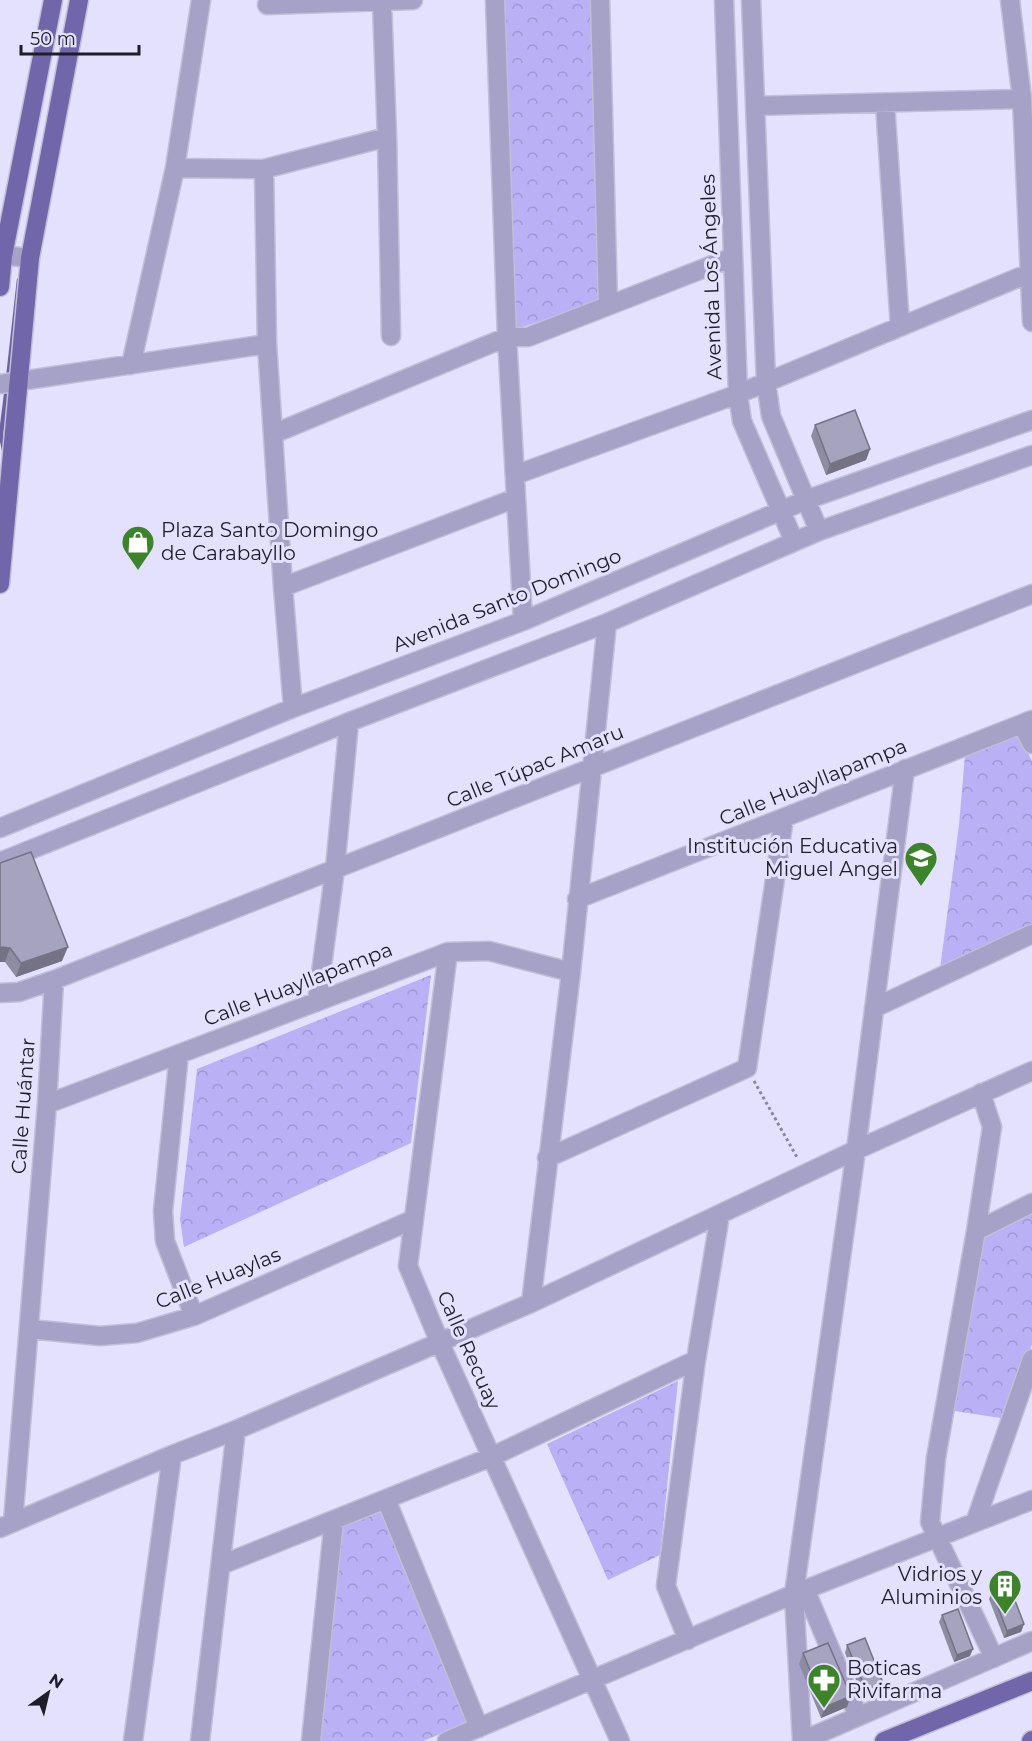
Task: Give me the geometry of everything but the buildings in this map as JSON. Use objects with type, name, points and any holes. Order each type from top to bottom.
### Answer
[{"type":"main road","points":[[0,287],[2,256],[53,0]]},
{"type":"main road","points":[[0,584],[9,383],[30,258],[79,0]]},
{"type":"main road","points":[[884,1741],[1032,1681]]},
{"type":"street","points":[[131,365],[175,168],[201,0]]},
{"type":"street","points":[[267,5],[382,3],[413,0]]},
{"type":"street","points":[[495,0],[507,337],[523,621]]},
{"type":"street","points":[[600,0],[608,306]]},
{"type":"street","name":"Avenida Los Ángeles","points":[[724,0],[738,394],[742,421],[794,541]]},
{"type":"street","points":[[751,0],[766,382],[771,416],[819,531]]},
{"type":"street","points":[[1010,0],[1028,144],[1032,322]]},
{"type":"street","points":[[382,3],[391,336]]},
{"type":"street","points":[[756,106],[1022,99]]},
{"type":"street","points":[[885,103],[900,327]]},
{"type":"street","points":[[175,168],[264,169],[387,137]]},
{"type":"street","points":[[264,169],[267,344],[293,708]]},
{"type":"street","points":[[2,256],[30,258]]},
{"type":"street","points":[[273,434],[507,337],[528,338],[733,257]]},
{"type":"street","points":[[515,475],[738,394],[1031,273]]},
{"type":"street","points":[[9,383],[267,344]]},
{"type":"street","name":"Avenida Santo Domingo","points":[[0,828],[293,708],[523,621],[806,500],[1032,420]]},
{"type":"street","points":[[0,862],[349,722],[607,623],[819,531],[1032,455]]},
{"type":"street","points":[[283,587],[516,498]]},
{"type":"street","name":"Calle Túpac Amaru","points":[[0,993],[19,992],[54,980],[1032,594]]},
{"type":"street","points":[[531,1304],[571,972],[607,623]]},
{"type":"street","points":[[317,1002],[335,869],[349,722]]},
{"type":"street","points":[[1027,722],[1032,744]]},
{"type":"street","name":"Calle Huayllapampa","points":[[577,900],[1027,722]]},
{"type":"street","points":[[905,770],[800,1592],[802,1741],[1032,1641]]},
{"type":"street","points":[[548,1158],[747,1068],[783,818]]},
{"type":"street","points":[[874,1008],[1032,934]]},
{"type":"street","name":"Calle Huayllapampa","points":[[47,1104],[448,952],[489,951],[571,972]]},
{"type":"street","name":"Calle Recuay","points":[[448,952],[408,1266],[440,1343],[620,1741]]},
{"type":"street","name":"Calle Huántar","points":[[6,1525],[29,1329],[47,1104],[54,980]]},
{"type":"street","points":[[179,1054],[163,1211],[165,1241],[194,1316]]},
{"type":"street","points":[[6,1525],[531,1304],[856,1150],[1032,1071]]},
{"type":"street","points":[[981,1093],[992,1127],[936,1458],[930,1522],[994,1658]]},
{"type":"street","points":[[976,1231],[1032,1203]]},
{"type":"street","points":[[688,1640],[666,1586],[696,1360],[720,1215]]},
{"type":"street","name":"Calle Huaylas","points":[[29,1329],[100,1336],[137,1334],[194,1316],[414,1219]]},
{"type":"street","points":[[976,1520],[1032,1359]]},
{"type":"street","points":[[221,1565],[491,1457],[696,1360]]},
{"type":"street","points":[[200,1741],[236,1430]]},
{"type":"street","points":[[133,1741],[172,1455]]},
{"type":"street","points":[[386,1499],[479,1728]]},
{"type":"street","points":[[447,1741],[800,1592],[976,1520],[1032,1500]]},
{"type":"street","points":[[312,1741],[334,1520]]},
{"type":"street","points":[[800,1592],[858,1716]]},
{"type":"path","points":[[747,1068],[806,1174]]},
{"type":"green space","points":[[505,0],[593,0],[601,302],[516,329]]},
{"type":"green space","points":[[1018,733],[1032,761],[1032,925],[940,969],[959,825],[965,755]]},
{"type":"green space","points":[[431,975],[411,1143],[184,1247],[180,1219],[197,1069]]},
{"type":"green space","points":[[1032,1210],[1032,1344],[1007,1419],[948,1410],[981,1237]]},
{"type":"green space","points":[[678,1381],[660,1555],[608,1580],[547,1444]]},
{"type":"green space","points":[[382,1508],[469,1722],[423,1741],[321,1741],[343,1525]]},
{"type":"waterway","points":[[8,379],[19,280]]},
{"type":"waterway","points":[[4,450],[1,435],[7,387]]},
{"type":"place","name":"Plaza Santo Domingo de Carabayllo","points":[[138,571]]},
{"type":"place","name":"Institución Educativa Miguel Angel","points":[[921,887]]},
{"type":"place","name":"Vidrios y Aluminios","points":[[1005,1615]]},
{"type":"place","name":"Boticas Rivifarma","points":[[824,1709]]}]
